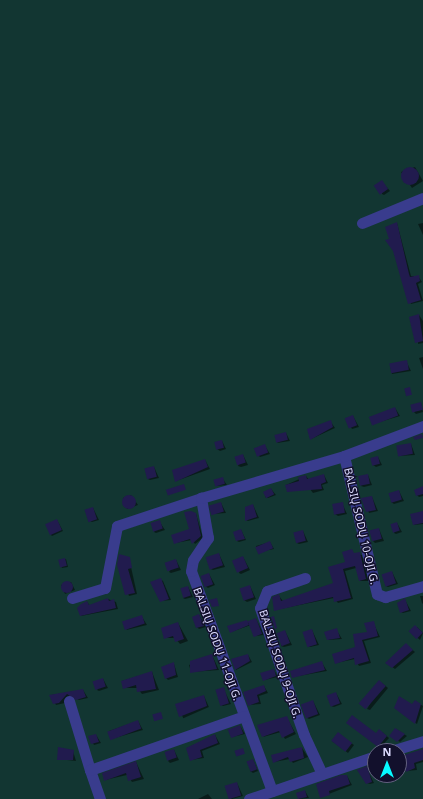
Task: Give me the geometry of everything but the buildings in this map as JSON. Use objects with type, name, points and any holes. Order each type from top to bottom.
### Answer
[{"type":"street","points":[[362,223],[423,198]]},
{"type":"street","points":[[72,598],[105,588],[117,526],[201,498],[344,456],[423,426]]},
{"type":"street","name":"BALSIŲ SODŲ 10-OJI G.","points":[[344,456],[377,594],[385,597],[423,586]]},
{"type":"street","name":"BALSIŲ SODŲ 11-OJI G.","points":[[201,498],[208,538],[193,560],[191,571],[272,791]]},
{"type":"street","name":"BALSIŲ SODŲ 9-OJI G.","points":[[305,578],[267,591],[260,608],[304,735],[322,774]]},
{"type":"street","points":[[69,701],[100,799]]},
{"type":"street","points":[[90,770],[244,716]]},
{"type":"street","points":[[407,746],[423,741]]},
{"type":"street","points":[[249,799],[367,759]]},
{"type":"green space","points":[[0,0],[423,0],[423,799],[0,799]]}]
